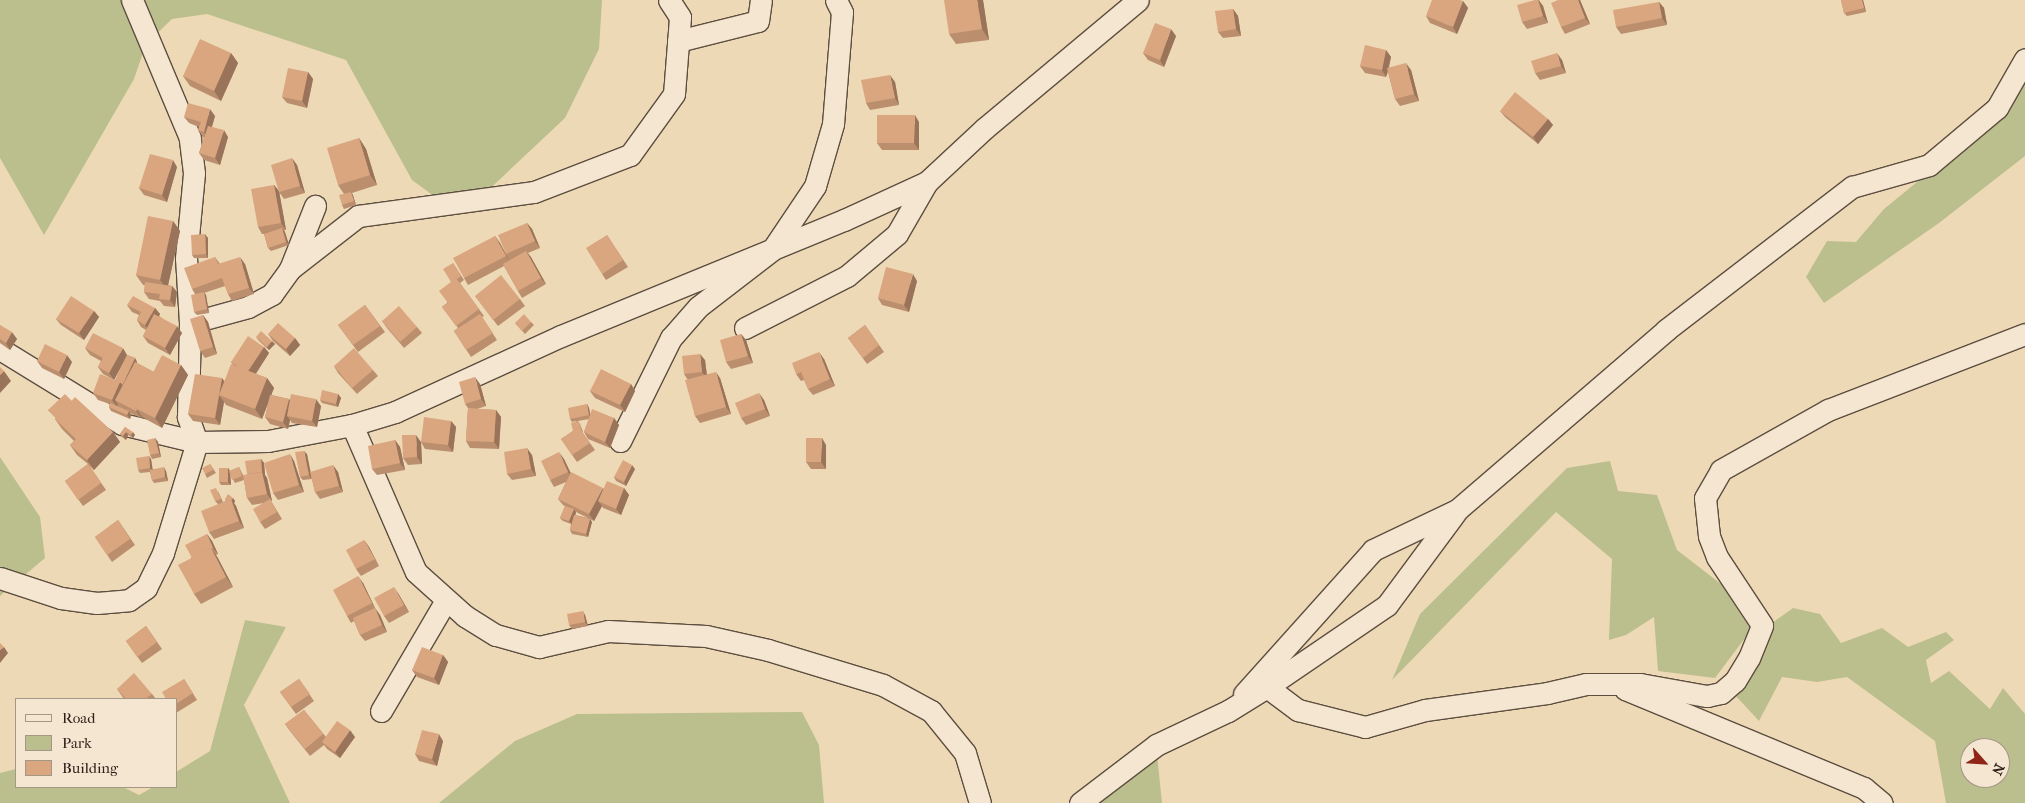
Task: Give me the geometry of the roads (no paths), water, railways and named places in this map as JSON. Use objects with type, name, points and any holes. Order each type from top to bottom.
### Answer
[{"type":"street","points":[[0,578],[61,598],[96,603],[129,600],[146,588],[163,553],[197,442],[188,417],[190,323],[186,258],[194,173],[190,138],[132,0]]},
{"type":"street","points":[[190,323],[248,307],[272,294],[290,270],[358,216],[534,192],[630,155],[674,94],[680,17],[670,0]]},
{"type":"street","points":[[678,41],[758,21],[761,0]]},
{"type":"street","points":[[620,441],[671,338],[698,306],[772,250],[815,186],[834,124],[842,12],[836,0]]},
{"type":"street","points":[[745,328],[847,276],[897,234],[927,182],[985,128],[1132,1]]},
{"type":"street","points":[[1080,803],[1156,745],[1228,711],[1267,687],[1387,605],[1457,510],[1666,330],[1852,187],[1929,165],[1996,108],[2025,59]]},
{"type":"street","points":[[0,349],[122,424],[197,442],[268,441],[352,425],[396,412],[562,336],[772,250],[927,182]]},
{"type":"street","points":[[290,270],[315,206]]},
{"type":"street","points":[[1267,687],[1298,710],[1365,728],[1425,710],[1610,682],[1664,686],[1708,696],[1722,692],[1735,680],[1750,658],[1762,625],[1717,557],[1704,510],[1705,498],[1721,470],[1828,410],[2025,334]]},
{"type":"street","points":[[352,425],[416,572],[446,600],[496,635],[539,647],[608,631],[706,636],[768,650],[883,685],[932,710],[965,753],[980,803]]},
{"type":"street","points":[[1228,711],[1373,550],[1457,510]]},
{"type":"street","points":[[381,710],[446,600]]},
{"type":"street","points":[[1610,682],[1864,788],[1882,803]]}]
